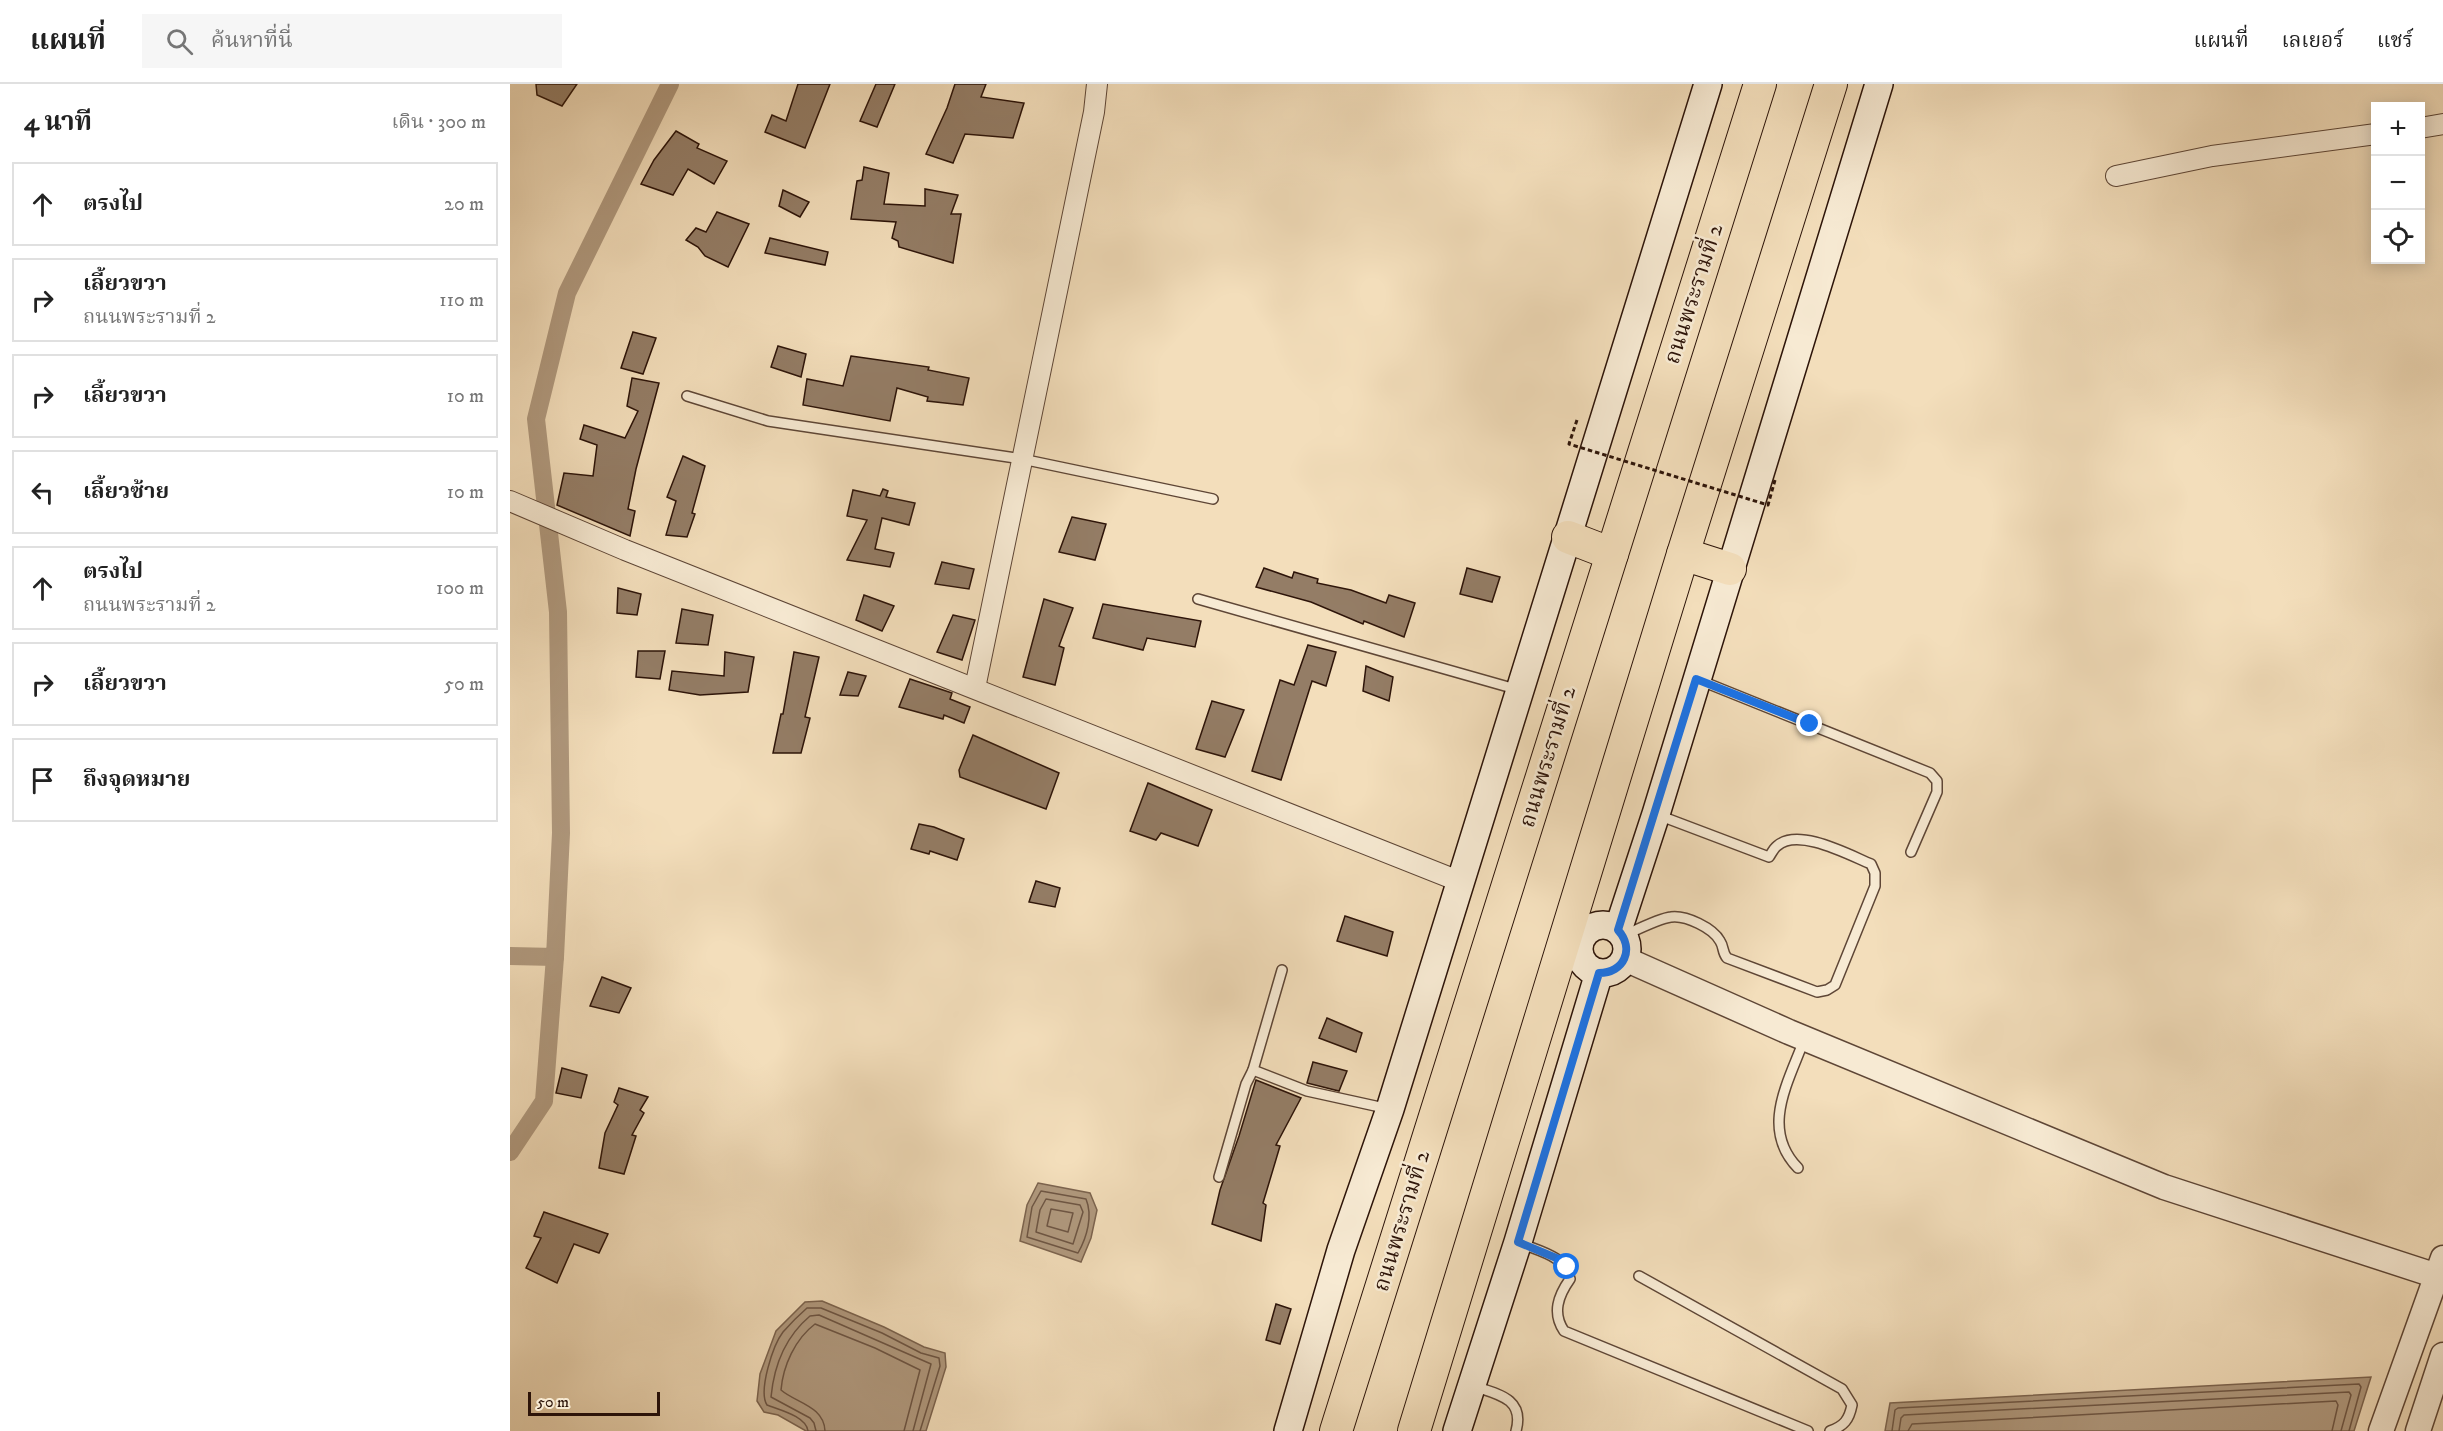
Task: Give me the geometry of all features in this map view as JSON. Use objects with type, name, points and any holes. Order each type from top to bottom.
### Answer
[{"type":"highway","name":"ถนนพระรามที่ 2","points":[[1336,1431],[1760,84]]},
{"type":"highway","points":[[1414,1431],[1581,955],[1683,554],[1831,84]]},
{"type":"highway","points":[[1568,537],[1612,554]]},
{"type":"highway","points":[[1683,554],[1730,569]]},
{"type":"main road","name":"ถนนพระรามที่ 2","points":[[1288,1431],[1341,1250],[1390,1109],[1708,84]]},
{"type":"main road","points":[[1581,955],[1614,970],[1656,814],[1696,679],[1879,84]]},
{"type":"main road","points":[[1457,1431],[1518,1242],[1581,955],[1583,936],[1595,927],[1603,925],[1622,942]]},
{"type":"street","points":[[975,688],[1094,112],[1097,84]]},
{"type":"street","points":[[2425,127],[2443,124]]},
{"type":"street","points":[[2116,176],[2212,156],[2371,135]]},
{"type":"street","points":[[510,501],[625,550],[1461,882]]},
{"type":"street","points":[[1622,942],[1805,1038],[2164,1187],[2440,1267],[2381,1431]]},
{"type":"street","points":[[2418,1431],[2443,1355]]},
{"type":"lane","points":[[687,396],[768,421],[1022,459],[1213,499]]},
{"type":"lane","points":[[1198,599],[1521,690]]},
{"type":"lane","points":[[1696,679],[1930,773],[1937,781],[1937,792],[1911,852]]},
{"type":"lane","points":[[1622,942],[1672,916],[1710,929],[1720,942],[1722,952],[1727,958],[1817,992],[1835,985],[1875,886],[1875,873],[1871,864],[1814,842],[1797,839],[1785,842],[1777,846],[1769,857],[1656,814]]},
{"type":"lane","points":[[1220,1177],[1282,969]]},
{"type":"lane","points":[[1798,1168],[1786,1155],[1778,1121],[1779,1106],[1805,1038]]},
{"type":"lane","points":[[1253,1070],[1307,1091],[1390,1109]]},
{"type":"lane","points":[[1518,1242],[1561,1260],[1567,1267],[1570,1279],[1564,1287],[1556,1311],[1564,1331],[1808,1431]]},
{"type":"lane","points":[[1639,1276],[1842,1389],[1852,1405],[1850,1417],[1841,1427],[1830,1431]]},
{"type":"lane","points":[[1471,1385],[1507,1397],[1515,1408],[1519,1420],[1516,1431]]},
{"type":"path","points":[[1577,420],[1569,444],[1768,505],[1775,480]]},
{"type":"water","points":[[1038,1183],[1090,1193],[1097,1210],[1091,1238],[1081,1262],[1020,1241],[1027,1205]]},
{"type":"water","points":[[822,1301],[924,1347],[945,1353],[946,1367],[926,1431],[806,1431],[778,1415],[764,1412],[757,1401],[760,1374],[776,1331],[805,1302]]},
{"type":"water","points":[[2371,1377],[2354,1431],[1885,1431],[1890,1403]]},
{"type":"building","points":[[536,84],[577,84],[562,106],[537,95]]},
{"type":"building","points":[[798,84],[830,84],[805,148],[765,132],[772,115],[786,121]]},
{"type":"building","points":[[876,84],[895,84],[877,127],[860,121]]},
{"type":"building","points":[[955,84],[986,84],[981,97],[1024,103],[1013,138],[965,134],[953,163],[926,154]]},
{"type":"building","points":[[676,131],[699,144],[697,148],[727,161],[714,184],[688,169],[673,195],[641,184],[654,160]]},
{"type":"building","points":[[864,167],[889,173],[884,204],[925,206],[925,189],[958,195],[951,214],[961,214],[953,263],[899,247],[898,241],[892,238],[896,222],[851,219],[857,181],[862,180]]},
{"type":"building","points":[[783,190],[809,202],[800,217],[779,206]]},
{"type":"building","points":[[717,212],[749,224],[728,267],[705,256],[698,247],[686,240],[696,228],[706,232]]},
{"type":"building","points":[[770,238],[828,252],[825,265],[765,253]]},
{"type":"building","points":[[633,332],[656,338],[643,374],[621,368]]},
{"type":"building","points":[[778,346],[806,354],[801,377],[771,367]]},
{"type":"building","points":[[851,356],[929,367],[928,370],[969,378],[963,405],[927,401],[928,397],[897,388],[890,421],[803,405],[807,379],[843,386]]},
{"type":"building","points":[[632,378],[659,383],[628,509],[635,511],[630,536],[557,505],[564,473],[593,476],[597,445],[580,439],[584,425],[625,438],[638,411],[627,406]]},
{"type":"building","points":[[683,456],[705,466],[692,513],[695,514],[687,537],[666,535],[676,501],[667,497]]},
{"type":"building","points":[[883,489],[888,491],[886,497],[915,503],[909,525],[882,518],[875,549],[894,553],[890,567],[847,560],[867,520],[847,516],[853,490],[880,496]]},
{"type":"building","points":[[1072,517],[1106,524],[1095,560],[1059,552]]},
{"type":"building","points":[[942,562],[974,569],[969,589],[935,584]]},
{"type":"building","points":[[1264,568],[1292,578],[1294,572],[1318,579],[1317,583],[1351,590],[1386,603],[1389,595],[1415,603],[1404,637],[1364,621],[1363,624],[1311,602],[1256,587]]},
{"type":"building","points":[[1467,568],[1500,577],[1492,602],[1460,594]]},
{"type":"building","points":[[618,588],[641,594],[637,615],[617,613]]},
{"type":"building","points":[[864,595],[894,606],[882,631],[856,620]]},
{"type":"building","points":[[1044,599],[1073,608],[1059,646],[1064,648],[1055,685],[1023,677]]},
{"type":"building","points":[[1103,604],[1201,621],[1195,647],[1147,638],[1143,650],[1093,638]]},
{"type":"building","points":[[682,609],[713,615],[708,645],[676,643]]},
{"type":"building","points":[[953,615],[975,620],[962,660],[937,652]]},
{"type":"building","points":[[1308,645],[1336,652],[1326,686],[1312,681],[1281,780],[1252,771],[1280,680],[1294,685]]},
{"type":"building","points":[[638,651],[665,651],[660,679],[636,677]]},
{"type":"building","points":[[725,652],[754,657],[748,692],[700,695],[669,690],[672,671],[724,676]]},
{"type":"building","points":[[794,652],[819,657],[805,717],[810,718],[801,753],[773,753],[781,714],[783,714]]},
{"type":"building","points":[[1366,666],[1393,677],[1389,701],[1363,691]]},
{"type":"building","points":[[848,672],[866,676],[858,696],[840,695]]},
{"type":"building","points":[[910,679],[952,693],[950,699],[970,707],[964,723],[944,715],[943,719],[899,707]]},
{"type":"building","points":[[1212,701],[1244,710],[1225,757],[1196,749]]},
{"type":"building","points":[[973,735],[1059,773],[1046,809],[960,777],[959,770]]},
{"type":"building","points":[[1148,783],[1212,810],[1198,846],[1161,833],[1156,840],[1130,831]]},
{"type":"building","points":[[919,824],[934,827],[964,839],[957,860],[930,851],[929,854],[911,849]]},
{"type":"building","points":[[1036,881],[1060,888],[1055,907],[1029,902]]},
{"type":"building","points":[[1345,916],[1393,932],[1387,956],[1337,941]]},
{"type":"building","points":[[602,977],[631,988],[619,1013],[590,1006]]},
{"type":"building","points":[[1327,1018],[1362,1033],[1356,1052],[1319,1038]]},
{"type":"building","points":[[1313,1062],[1347,1071],[1339,1091],[1307,1083]]},
{"type":"building","points":[[562,1068],[587,1075],[581,1098],[556,1093]]},
{"type":"building","points":[[1256,1080],[1301,1098],[1276,1145],[1280,1146],[1263,1203],[1266,1205],[1261,1241],[1212,1224],[1220,1190]]},
{"type":"building","points":[[619,1088],[648,1097],[640,1110],[644,1113],[632,1135],[636,1136],[624,1174],[599,1168],[605,1133],[618,1105],[614,1102]]},
{"type":"building","points":[[544,1212],[608,1234],[599,1253],[574,1244],[557,1283],[526,1268],[541,1238],[534,1236]]},
{"type":"building","points":[[1276,1304],[1291,1309],[1280,1344],[1266,1340]]},
{"type":"waterway","points":[[510,956],[555,957],[561,833],[558,612],[536,419],[567,293],[670,84]]},
{"type":"waterway","points":[[510,1152],[544,1101],[555,957]]},
{"type":"route","points":[[1567,1267],[1561,1260],[1518,1242],[1599,973],[1614,970],[1625,959],[1626,943],[1618,930],[1656,814],[1696,679],[1810,724]]}]
